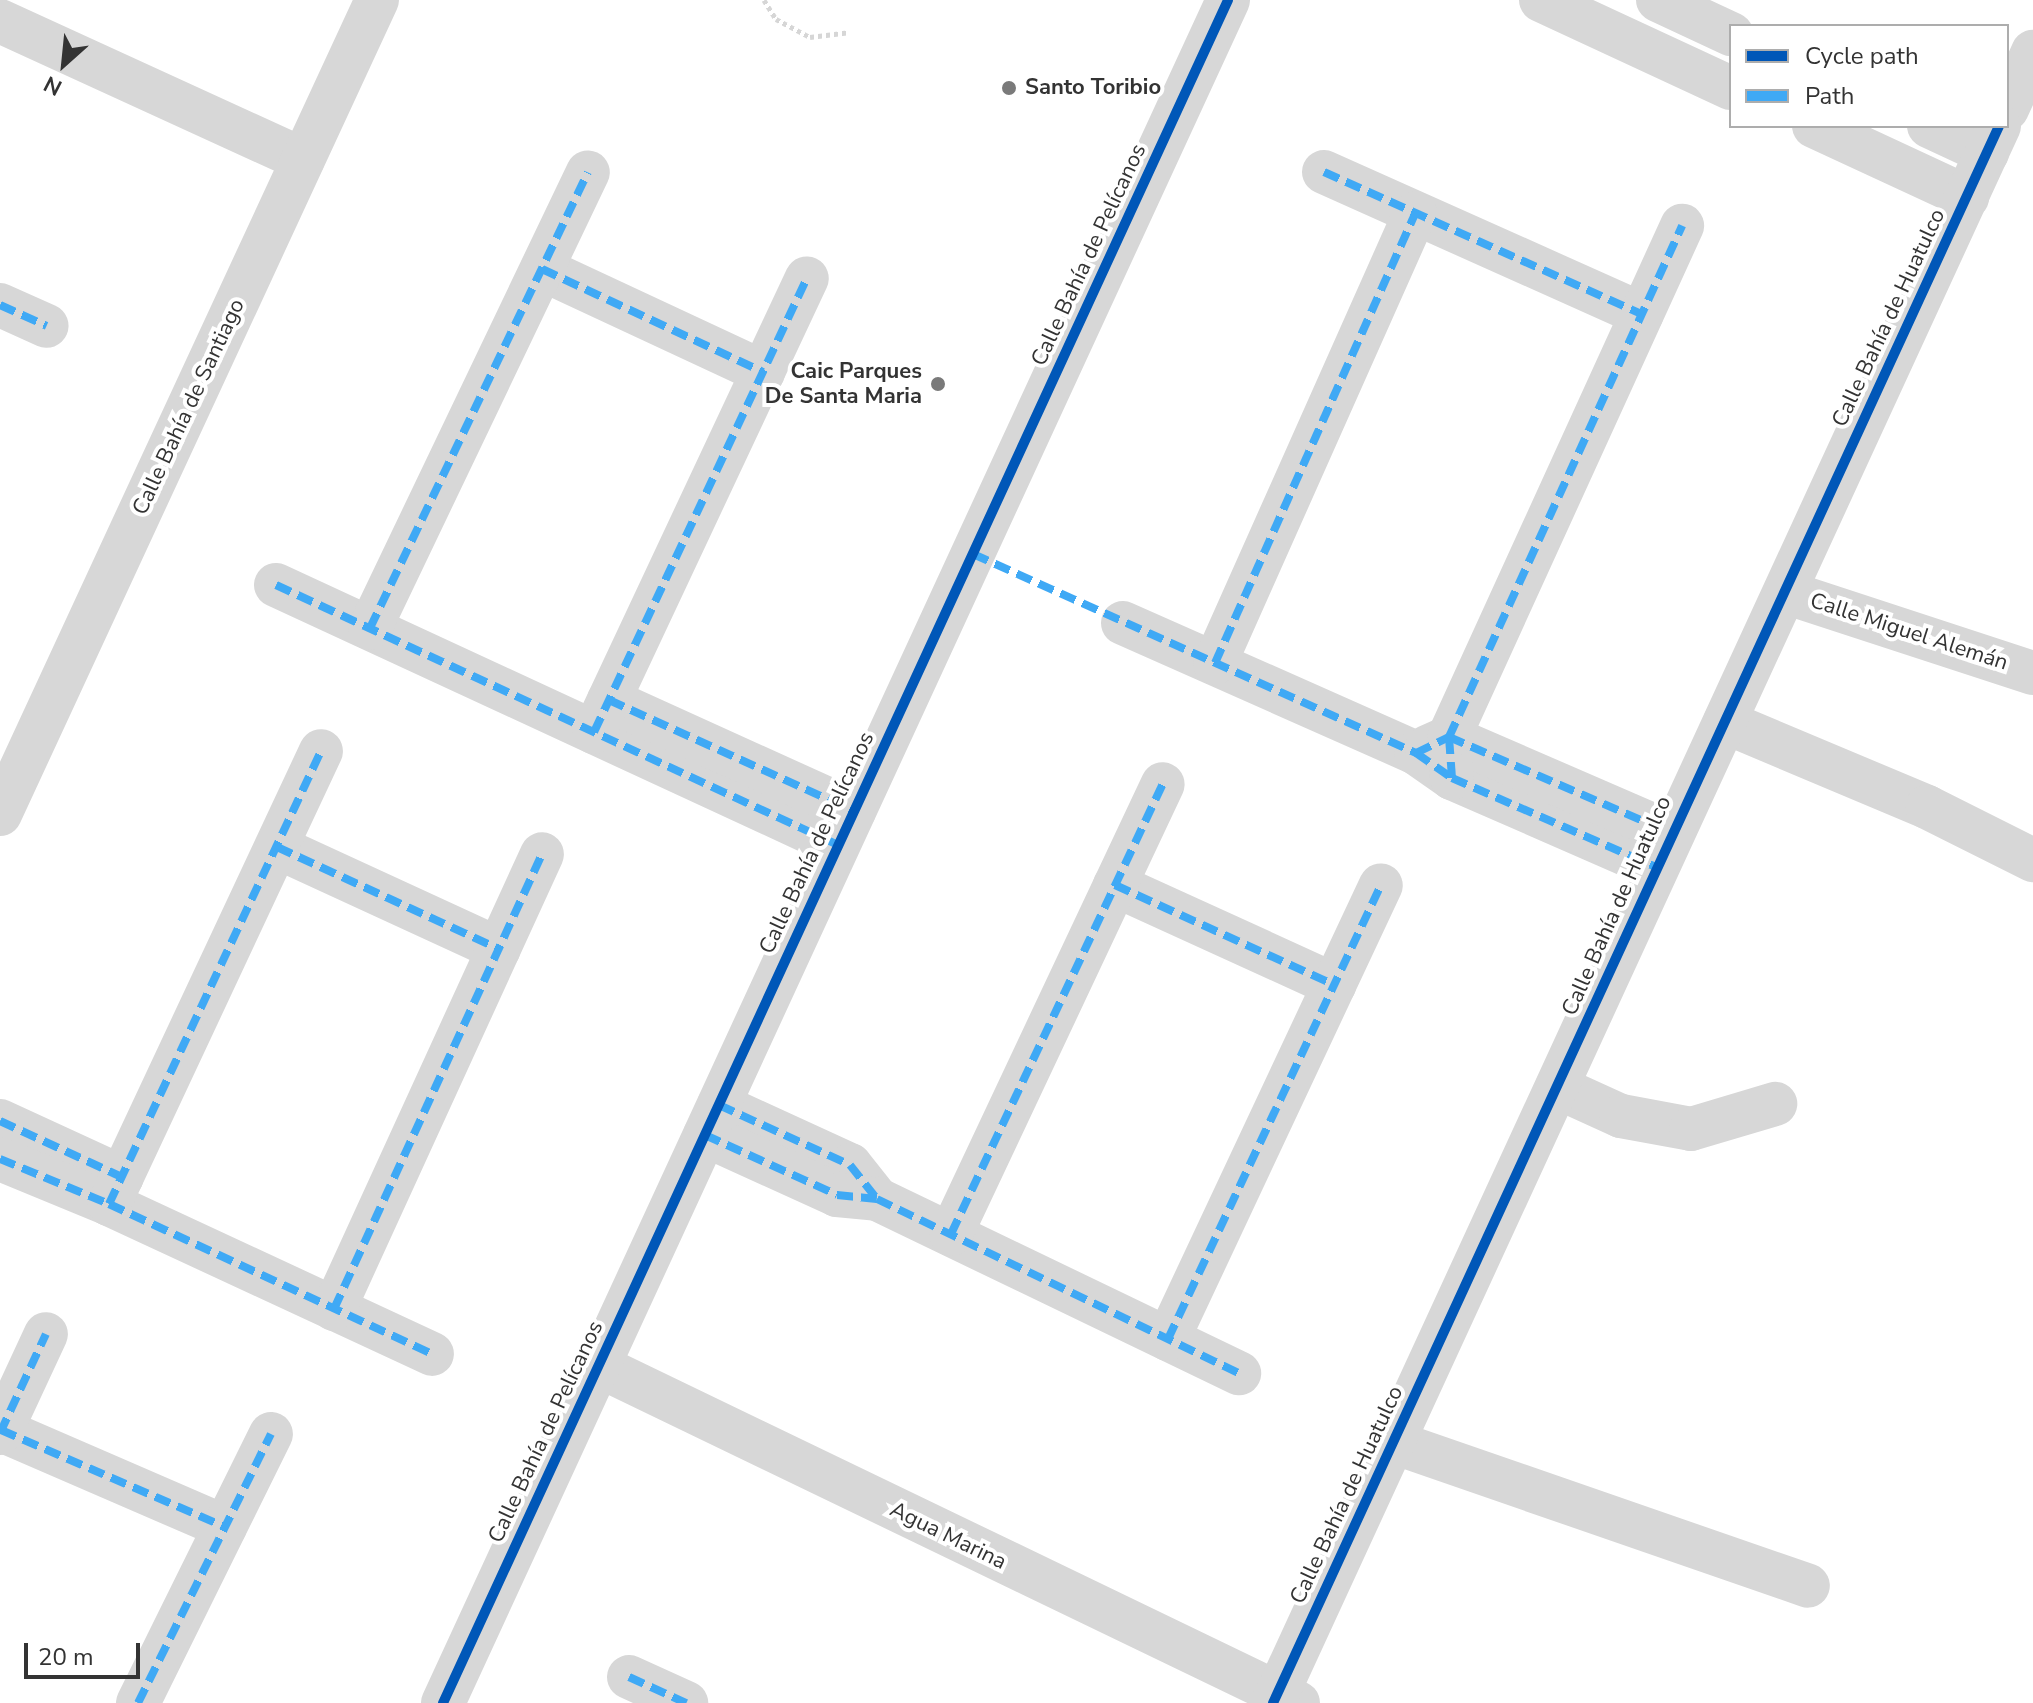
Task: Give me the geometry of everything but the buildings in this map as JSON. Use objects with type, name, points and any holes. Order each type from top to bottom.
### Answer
[{"type":"street","name":"Calle Bahía de Santiago","points":[[0,814],[377,0]]},
{"type":"street","name":"Calle Bahía de Pelícanos","points":[[443,1703],[1228,0]]},
{"type":"street","points":[[1541,0],[1729,87]]},
{"type":"street","points":[[1658,0],[1729,33]]},
{"type":"street","points":[[0,21],[303,160]]},
{"type":"street","points":[[2009,105],[2033,52]]},
{"type":"street","points":[[1818,128],[1967,197]]},
{"type":"street","points":[[1938,128],[1993,140]]},
{"type":"street","name":"Calle Bahía de Huatulco","points":[[1282,1701],[1393,1442],[1663,850],[1993,140]]},
{"type":"street","points":[[370,628],[588,172]]},
{"type":"street","points":[[1324,172],[1642,314]]},
{"type":"street","points":[[1215,663],[1415,213]]},
{"type":"street","points":[[1439,756],[1682,226]]},
{"type":"street","points":[[542,269],[763,372]]},
{"type":"street","points":[[602,716],[807,278]]},
{"type":"street","points":[[0,305],[47,326]]},
{"type":"street","points":[[276,585],[370,628],[602,716],[846,828]]},
{"type":"street","name":"Calle Miguel Alemán","points":[[1785,592],[2033,673]]},
{"type":"street","points":[[1123,623],[1663,850]]},
{"type":"street","points":[[1725,722],[1927,807],[2033,860]]},
{"type":"street","points":[[116,1190],[321,751]]},
{"type":"street","points":[[951,1234],[1163,784]]},
{"type":"street","points":[[277,847],[499,949]]},
{"type":"street","points":[[334,1309],[542,854]]},
{"type":"street","points":[[1115,885],[1334,985]]},
{"type":"street","points":[[1168,1339],[1381,885]]},
{"type":"street","points":[[1557,1087],[1621,1116],[1691,1129],[1775,1104]]},
{"type":"street","points":[[712,1120],[850,1165],[877,1199],[1239,1373]]},
{"type":"street","points":[[0,1121],[116,1190],[334,1309],[432,1354]]},
{"type":"street","points":[[0,1159],[116,1190]]},
{"type":"street","points":[[46,1334],[1,1431],[225,1527]]},
{"type":"street","name":"Agua Marina","points":[[599,1366],[1282,1701]]},
{"type":"street","points":[[138,1703],[271,1434]]},
{"type":"street","points":[[1393,1442],[1808,1586]]},
{"type":"street","points":[[629,1677],[686,1703]]},
{"type":"path","points":[[764,0],[776,19],[810,37],[849,32]]},
{"type":"marked path","points":[[370,628],[588,172]]},
{"type":"marked path","points":[[1324,172],[1642,314]]},
{"type":"marked path","points":[[1215,663],[1415,213]]},
{"type":"marked path","points":[[1452,778],[1449,737],[1682,226]]},
{"type":"marked path","points":[[542,269],[763,372]]},
{"type":"marked path","points":[[594,732],[807,278]]},
{"type":"marked path","points":[[0,305],[47,326]]},
{"type":"marked path","points":[[973,554],[1416,753],[1452,778],[1656,867]]},
{"type":"marked path","points":[[276,585],[838,845]]},
{"type":"marked path","points":[[609,700],[854,811]]},
{"type":"marked path","points":[[1416,753],[1449,737],[1671,833]]},
{"type":"marked path","points":[[109,1204],[321,751]]},
{"type":"marked path","points":[[951,1234],[1163,784]]},
{"type":"marked path","points":[[277,847],[499,949]]},
{"type":"marked path","points":[[334,1309],[542,854]]},
{"type":"marked path","points":[[1115,885],[1334,985]]},
{"type":"marked path","points":[[1168,1339],[1381,885]]},
{"type":"marked path","points":[[719,1105],[850,1165],[877,1199]]},
{"type":"marked path","points":[[0,1121],[122,1177]]},
{"type":"marked path","points":[[705,1135],[837,1195],[877,1199],[1239,1373]]},
{"type":"marked path","points":[[0,1159],[109,1204],[432,1354]]},
{"type":"marked path","points":[[0,1433],[46,1334]]},
{"type":"marked path","points":[[1,1430],[225,1527]]},
{"type":"marked path","points":[[138,1703],[271,1434]]},
{"type":"marked path","points":[[629,1677],[686,1703]]},
{"type":"cycle path","points":[[443,1703],[1228,0]]},
{"type":"cycle path","points":[[1273,1703],[1998,128]]},
{"type":"place","name":"Santo Toribio","points":[[1009,88]]},
{"type":"place","name":"Caic Parques De Santa Maria","points":[[938,384]]}]
